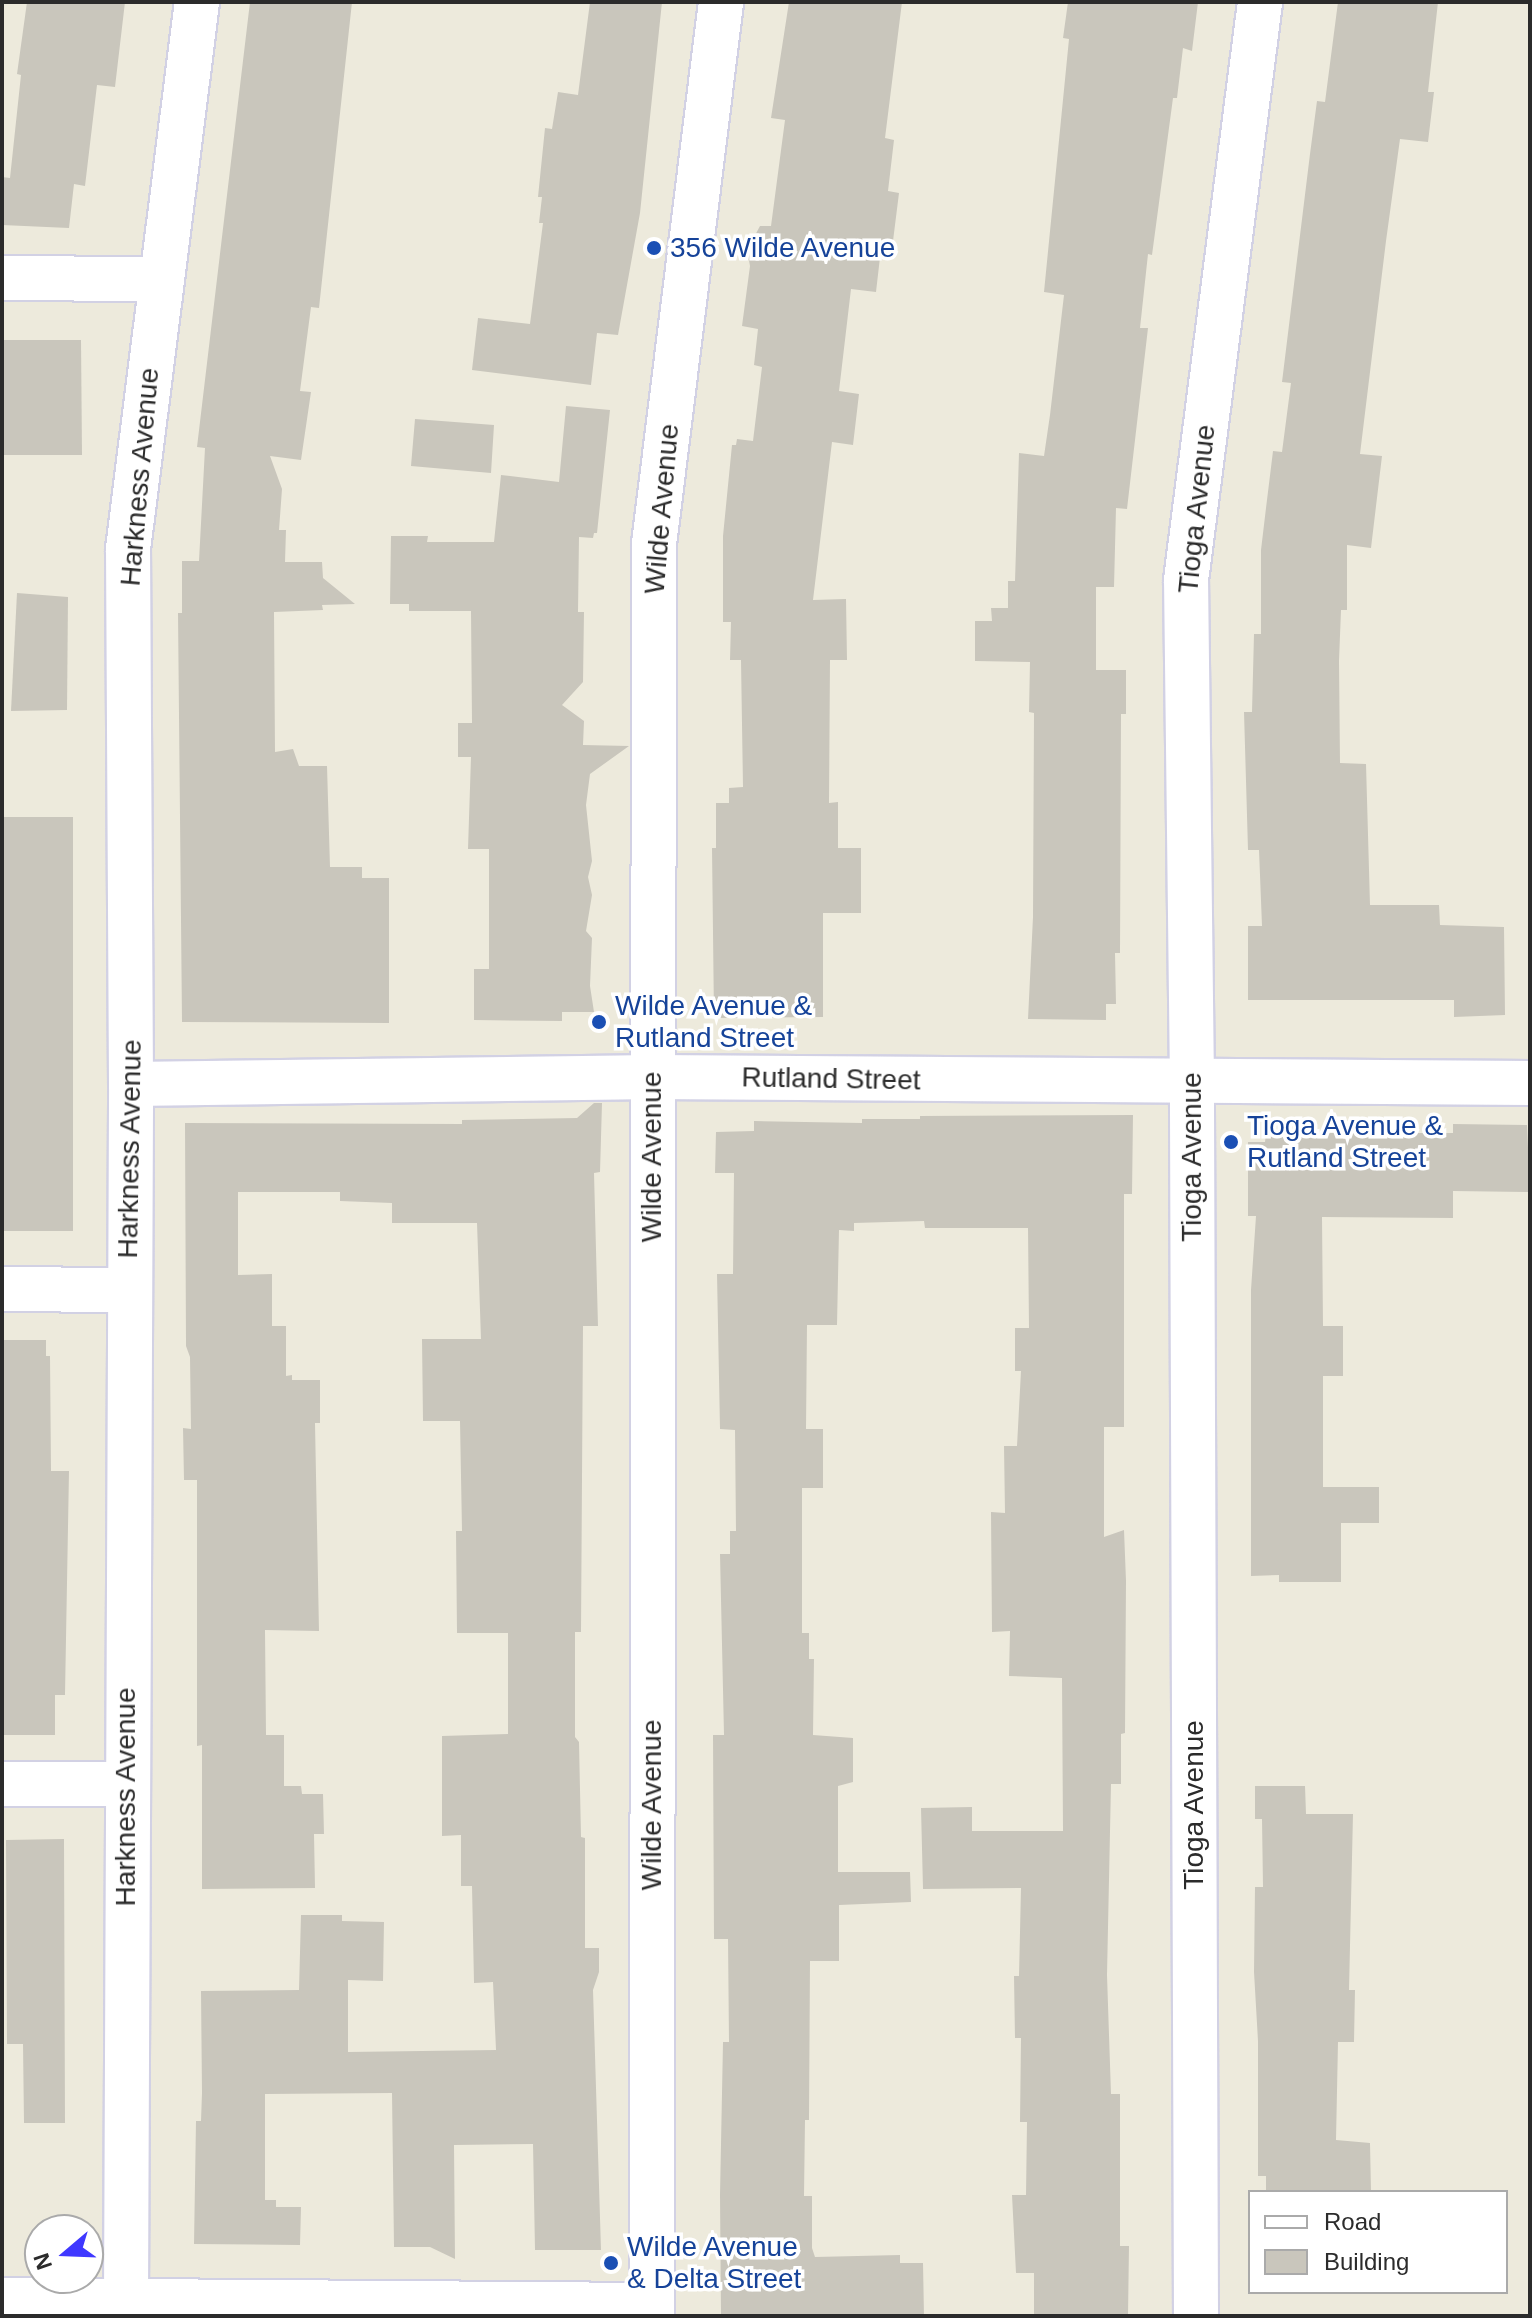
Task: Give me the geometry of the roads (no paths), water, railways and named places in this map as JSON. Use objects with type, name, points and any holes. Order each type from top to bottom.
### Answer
[{"type":"street","name":"Harkness Avenue","points":[[126,2299],[131,1084],[128,549],[197,2]]},
{"type":"street","name":"Wilde Avenue","points":[[652,2310],[654,544],[721,2]]},
{"type":"street","name":"Tioga Avenue","points":[[1196,2316],[1192,1083],[1186,580],[1260,2]]},
{"type":"street","points":[[2,278],[160,279]]},
{"type":"street","name":"Rutland Street","points":[[131,1084],[652,1077],[1530,1083]]},
{"type":"street","points":[[2,1289],[128,1290]]},
{"type":"street","points":[[2,1784],[126,1784]]},
{"type":"street","points":[[2,2300],[126,2299],[652,2310]]},
{"type":"place","name":"356 Wilde Avenue","points":[[654,248]]},
{"type":"place","name":"Wilde Avenue & Rutland Street","points":[[599,1022]]},
{"type":"place","name":"Tioga Avenue & Rutland Street","points":[[1231,1142]]},
{"type":"place","name":"Wilde Avenue & Delta Street","points":[[611,2263]]}]
